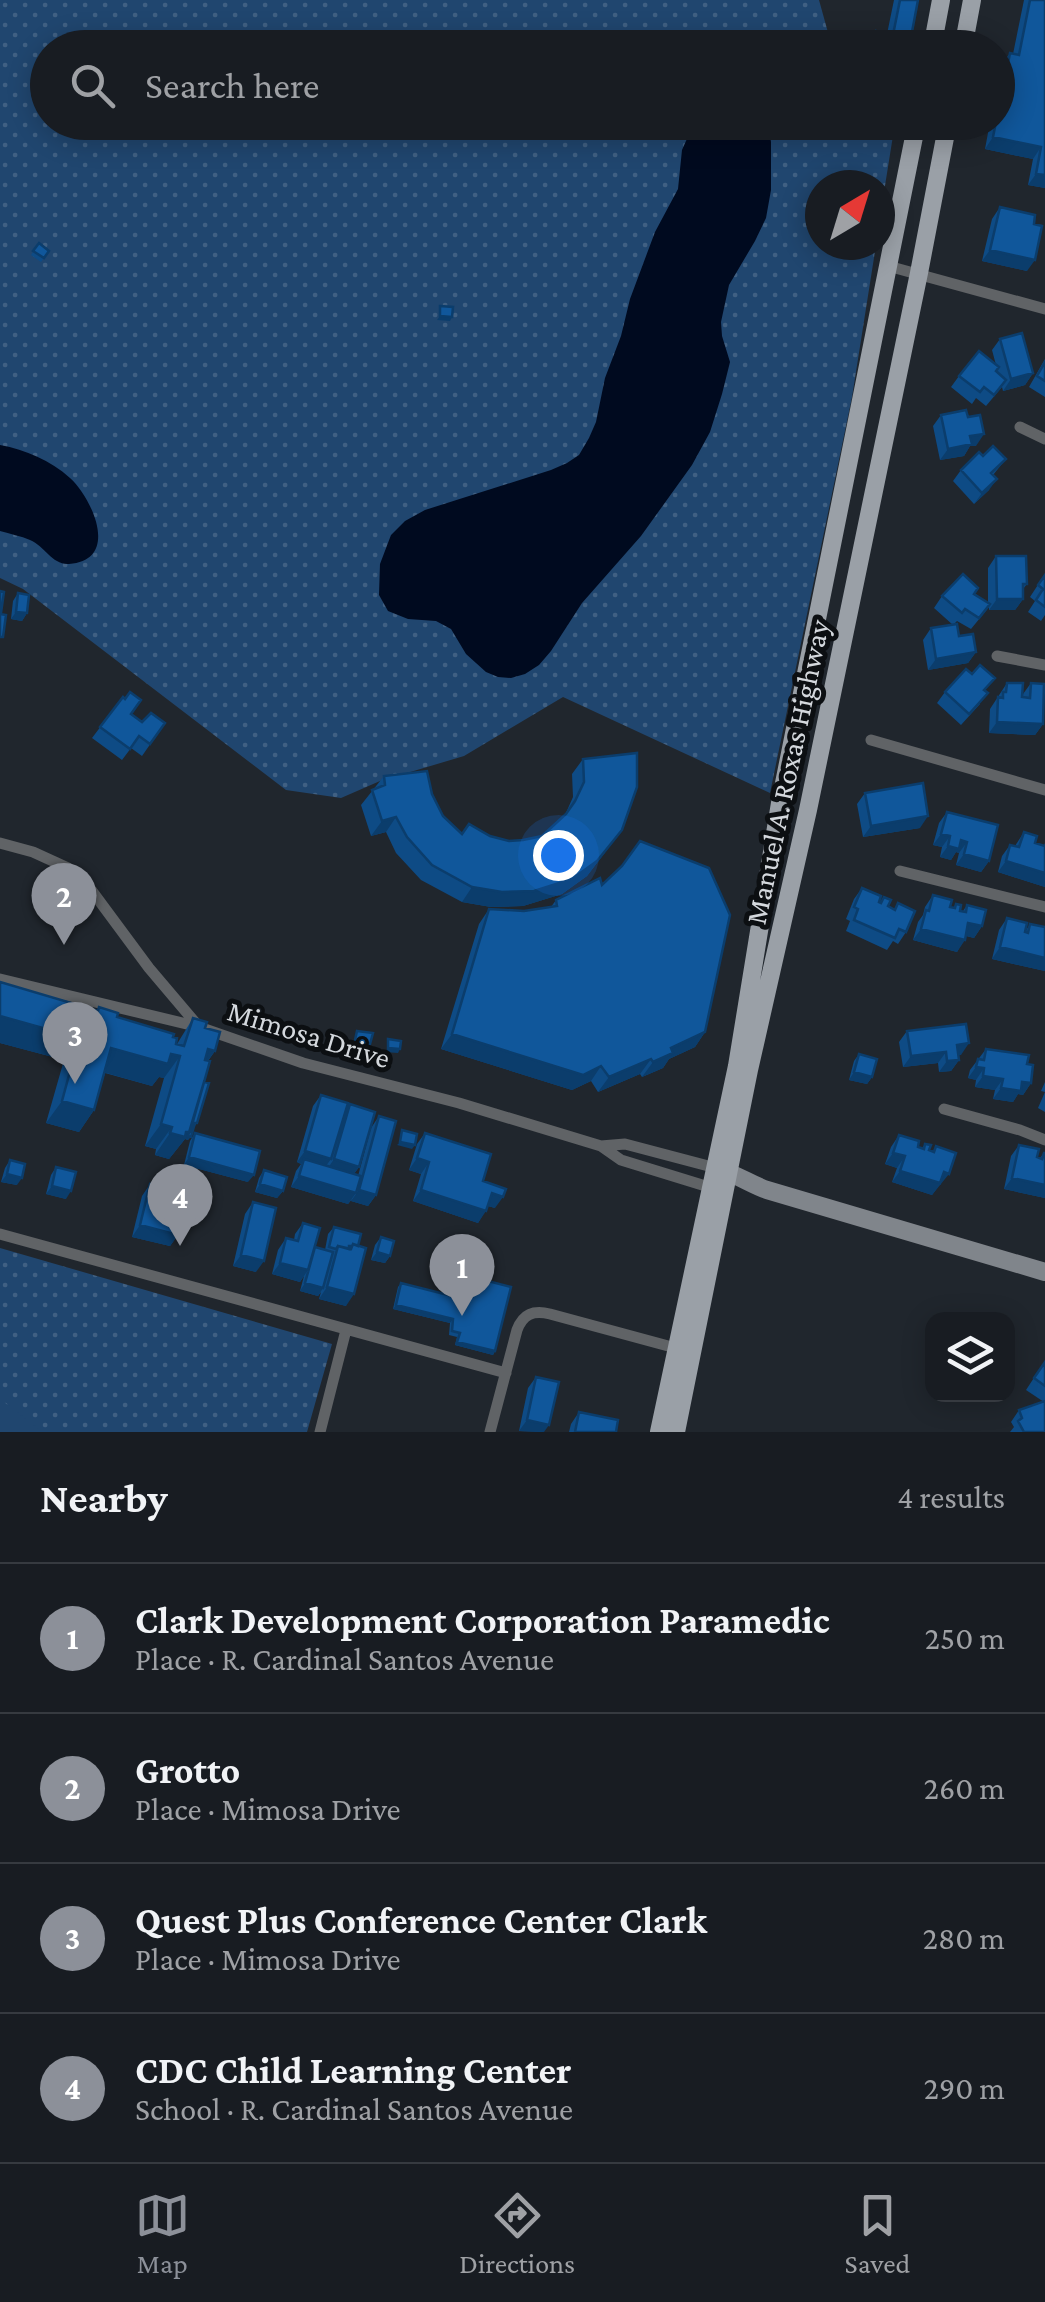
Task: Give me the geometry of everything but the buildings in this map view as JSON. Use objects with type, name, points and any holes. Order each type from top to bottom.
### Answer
[{"type":"main road","points":[[935,30],[941,0]]},
{"type":"main road","points":[[966,30],[972,0]]},
{"type":"main road","name":"Manuel A. Roxas Highway","points":[[720,1180],[780,803],[912,140]]},
{"type":"main road","name":"Manuel A. Roxas Highway","points":[[676,1432],[685,1351],[720,1180],[808,810],[945,140]]},
{"type":"main road","name":"Manuel A. Roxas Highway","points":[[659,1432],[685,1351]]},
{"type":"street","points":[[888,266],[1045,309]]},
{"type":"street","points":[[1020,427],[1045,440]]},
{"type":"street","points":[[997,656],[1045,665]]},
{"type":"street","points":[[871,740],[1045,790]]},
{"type":"street","points":[[0,843],[68,868],[92,891],[148,968],[199,1027]]},
{"type":"street","points":[[900,872],[1045,906]]},
{"type":"street","name":"Mimosa Drive","points":[[0,979],[199,1027],[303,1063],[459,1103],[602,1146],[621,1160],[720,1180]]},
{"type":"street","points":[[944,1109],[1045,1140]]},
{"type":"street","name":"Mimosa Drive","points":[[602,1146],[626,1144],[720,1180]]},
{"type":"street","points":[[720,1180],[746,1182],[1045,1272]]},
{"type":"street","points":[[0,1234],[506,1373]]},
{"type":"street","points":[[490,1432],[520,1321],[529,1314],[538,1311],[685,1351]]},
{"type":"street","points":[[320,1432],[346,1330]]},
{"type":"shaded area","points":[[0,0],[819,0],[827,30],[30,30],[30,140],[892,140],[888,170],[805,170],[805,260],[874,260],[852,397],[770,793],[563,697],[464,756],[380,781],[341,798],[286,790],[23,589],[0,578]]},
{"type":"shaded area","points":[[686,140],[771,142],[771,190],[766,218],[729,285],[721,322],[730,362],[710,432],[692,465],[641,536],[582,603],[539,665],[525,674],[498,677],[466,654],[451,629],[436,621],[408,619],[388,611],[379,595],[380,564],[391,535],[425,510],[551,470],[579,455],[596,422],[605,378],[630,299],[655,232],[678,189]]},
{"type":"shaded area","points":[[0,445],[46,461],[78,487],[97,527],[94,552],[85,560],[63,564],[30,540],[0,531]]},
{"type":"shaded area","points":[[0,1248],[332,1344],[307,1432],[0,1432]]},
{"type":"shaded area","points":[[0,1399],[43,1432],[0,1432]]},
{"type":"place","name":"Grotto","points":[[64,945]]},
{"type":"place","name":"Quest Plus Conference Center Clark","points":[[75,1084]]},
{"type":"place","name":"CDC Child Learning Center","points":[[180,1246]]},
{"type":"place","name":"Clark Development Corporation Paramedic","points":[[462,1316]]}]
